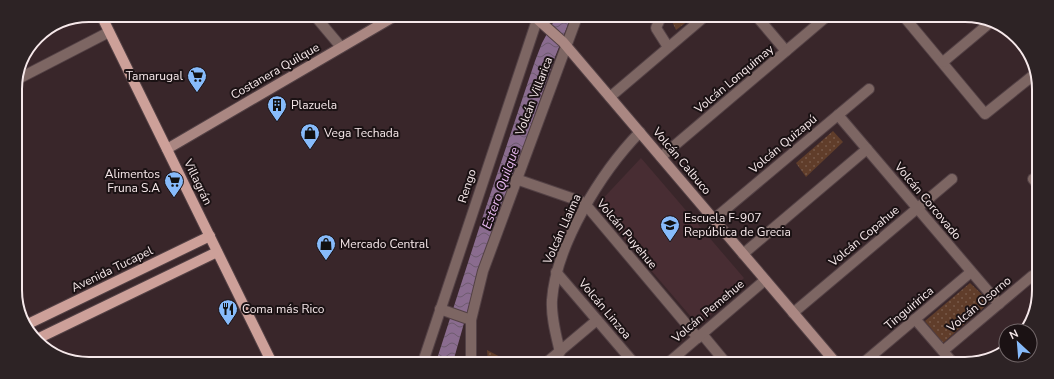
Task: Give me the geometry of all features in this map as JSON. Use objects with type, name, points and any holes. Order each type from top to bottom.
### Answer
[{"type":"main road","name":"Villagrán","points":[[105,22],[269,357]]},
{"type":"main road","name":"Avenida Tucapel","points":[[31,323],[210,236]]},
{"type":"main road","points":[[41,336],[217,252]]},
{"type":"street","points":[[320,22],[341,47]]},
{"type":"street","name":"Costanera Quilque","points":[[167,150],[385,22]]},
{"type":"street","name":"Rengo","points":[[425,357],[444,310],[535,22]]},
{"type":"street","name":"Volcán Calbuco","points":[[540,22],[565,44],[831,357]]},
{"type":"street","name":"Volcán Villarica","points":[[471,357],[469,319],[483,271],[565,44],[575,22]]},
{"type":"street","points":[[659,22],[656,28],[668,47]]},
{"type":"street","points":[[610,97],[698,22]]},
{"type":"street","points":[[761,22],[786,51]]},
{"type":"street","name":"Volcán Lonquimay","points":[[661,157],[820,22]]},
{"type":"street","points":[[908,22],[985,114],[1031,77]]},
{"type":"street","points":[[943,62],[986,26]]},
{"type":"street","points":[[23,76],[110,32]]},
{"type":"street","name":"Volcán Quizapú","points":[[714,219],[869,89]]},
{"type":"street","name":"Volcán Corcovado","points":[[838,115],[999,304]]},
{"type":"street","name":"Volcán Llaima","points":[[560,352],[554,330],[552,301],[556,272],[586,205],[599,182],[628,144],[640,132]]},
{"type":"street","points":[[743,254],[867,149]]},
{"type":"street","name":"Volcán Puyehue","points":[[516,179],[580,201],[586,205],[700,336],[720,357]]},
{"type":"street","name":"Volcán Copahue","points":[[793,313],[952,179]]},
{"type":"street","name":"Volcán Linzoa","points":[[556,272],[629,357]]},
{"type":"street","name":"Tinguiririca","points":[[870,357],[971,272]]},
{"type":"street","name":"Volcán Osorno","points":[[943,351],[1032,276]]},
{"type":"street","name":"Volcán Pemehue","points":[[675,357],[766,280]]},
{"type":"street","points":[[444,310],[469,319]]},
{"type":"street","points":[[915,319],[948,357]]},
{"type":"street","points":[[554,357],[597,320]]},
{"type":"shaded area","points":[[672,22],[687,22],[676,30]]},
{"type":"shaded area","points":[[833,131],[843,142],[806,177],[796,163]]},
{"type":"shaded area","name":"Escuela F-907 República de Grecia","points":[[641,158],[744,278],[719,303],[721,306],[698,325],[596,206]]},
{"type":"shaded area","points":[[970,283],[990,302],[943,343],[925,321]]},
{"type":"shaded area","points":[[487,350],[500,357],[488,357]]},
{"type":"water","name":"Estero Quilque","points":[[553,22],[569,22],[555,57],[474,288],[454,357],[438,357],[482,219],[542,43]]},
{"type":"place","name":"Tamarugal","points":[[197,93]]},
{"type":"place","name":"Plazuela","points":[[277,122]]},
{"type":"place","name":"Vega Techada","points":[[310,150]]},
{"type":"place","name":"Alimentos Fruna S.A","points":[[174,198]]},
{"type":"place","name":"Escuela F-907 República de Grecia","points":[[670,242]]},
{"type":"place","name":"Mercado Central","points":[[326,261]]},
{"type":"place","name":"Coma más Rico","points":[[228,326]]}]
